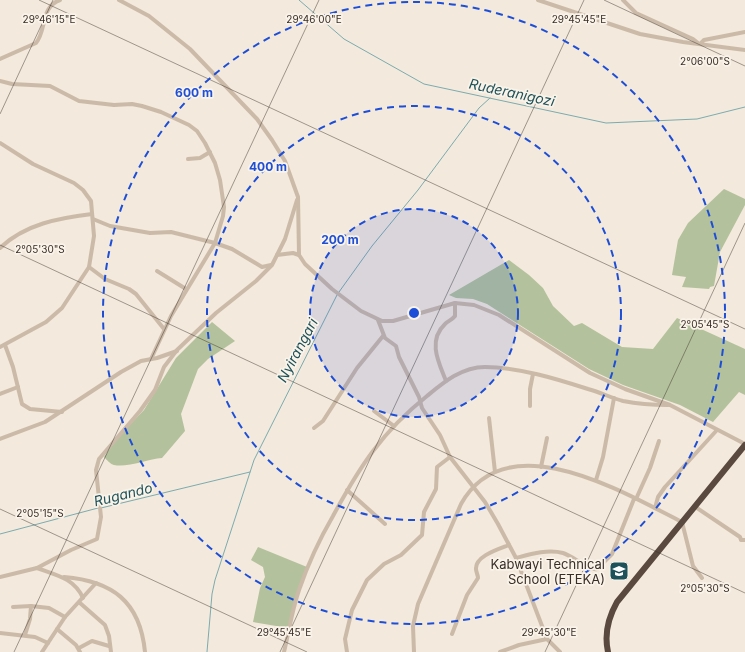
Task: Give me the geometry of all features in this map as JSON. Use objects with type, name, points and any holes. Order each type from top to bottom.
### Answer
[{"type":"highway","points":[[608,652],[607,630],[610,616],[630,583],[745,444]]},
{"type":"street","points":[[0,59],[36,44],[46,14],[53,2],[60,0]]},
{"type":"street","points":[[119,0],[149,16],[178,38],[257,119],[281,154],[289,170],[298,197],[299,255],[305,264],[332,290],[352,305],[378,320],[393,321],[455,303],[474,305],[492,311],[590,373],[625,389],[670,405],[745,444]]},
{"type":"street","points":[[538,0],[620,28],[670,40],[745,50]]},
{"type":"street","points":[[623,0],[636,13],[700,43]]},
{"type":"street","points":[[700,43],[704,40],[745,32]]},
{"type":"street","points":[[0,81],[12,84],[50,86],[79,100],[121,106],[136,104],[161,112],[197,131],[210,152],[220,180],[224,207],[215,243],[186,289],[164,329],[151,359]]},
{"type":"street","points":[[0,143],[33,164],[74,183],[83,190],[91,201],[94,236],[89,267],[62,308],[53,318],[2,346],[10,355],[20,400],[26,408],[63,412]]},
{"type":"street","points":[[188,159],[200,158],[210,152]]},
{"type":"street","points":[[0,577],[37,568],[74,548],[95,541],[99,537],[101,507],[96,477],[97,464],[155,390],[164,367],[177,350],[216,313],[256,281],[272,265],[285,239],[298,197]]},
{"type":"street","points":[[0,248],[29,228],[57,219],[92,214]]},
{"type":"street","points":[[93,219],[110,226],[150,233],[171,232],[215,243],[232,249],[262,267],[272,265]]},
{"type":"street","points":[[277,255],[293,253],[299,255]]},
{"type":"street","points":[[89,267],[105,279],[129,288],[136,294],[164,329]]},
{"type":"street","points":[[158,271],[186,289]]},
{"type":"street","points":[[446,381],[435,347],[436,340],[445,323],[455,316],[455,303]]},
{"type":"street","points":[[378,320],[383,336],[386,340],[396,346],[399,357],[422,408],[440,435],[450,458],[485,502],[516,558],[548,639],[560,652]]},
{"type":"street","points":[[314,428],[323,421],[358,368],[383,336]]},
{"type":"street","points":[[0,439],[36,426],[63,412],[121,372],[143,360],[151,359],[177,350]]},
{"type":"street","points":[[284,652],[295,605],[304,577],[322,534],[363,462],[394,426],[420,401],[463,370],[482,367],[513,369],[589,389],[614,398],[637,403],[670,405]]},
{"type":"street","points":[[530,406],[530,389],[533,374]]},
{"type":"street","points":[[0,394],[18,387]]},
{"type":"street","points":[[596,480],[603,458],[614,398]]},
{"type":"street","points":[[374,411],[394,426]]},
{"type":"street","points":[[489,418],[495,472]]},
{"type":"street","points":[[655,508],[658,497],[665,487],[717,430]]},
{"type":"street","points":[[541,467],[547,438]]},
{"type":"street","points":[[516,558],[531,554],[556,552],[570,556],[590,568],[597,569],[612,554],[650,468],[659,441]]},
{"type":"street","points":[[347,652],[345,639],[352,610],[364,585],[375,571],[401,555],[420,538],[423,532],[424,512],[436,489],[437,467],[450,458]]},
{"type":"street","points":[[414,652],[413,626],[420,597],[461,504],[473,486],[495,472],[512,468],[541,467],[568,471],[596,480],[655,508],[682,522],[694,566],[702,578]]},
{"type":"street","points":[[347,490],[385,524]]},
{"type":"street","points":[[694,506],[740,537],[741,540],[745,540]]},
{"type":"street","points":[[452,634],[467,595],[478,578],[476,569],[478,562],[486,556],[509,546]]},
{"type":"street","points":[[37,568],[64,577],[78,578],[96,583],[116,592],[124,598],[142,635],[145,652]]},
{"type":"street","points":[[64,577],[75,585],[81,600],[105,625],[109,636],[109,646],[111,652]]},
{"type":"street","points":[[42,652],[65,617],[96,583]]},
{"type":"street","points":[[13,607],[31,606],[49,608],[65,617]]},
{"type":"street","points":[[25,635],[30,619],[31,606]]},
{"type":"street","points":[[57,630],[79,650],[92,641],[109,646]]},
{"type":"street","points":[[0,633],[25,635],[40,639],[48,644]]},
{"type":"street","points":[[500,652],[519,645],[548,639]]},
{"type":"green space","points":[[724,189],[745,199],[745,205],[720,252],[714,286],[710,287],[709,289],[682,287],[686,277],[672,275],[678,240],[688,223]]},
{"type":"green space","points":[[509,260],[543,288],[553,306],[574,326],[582,323],[622,347],[653,349],[677,318],[745,349],[745,395],[739,392],[713,422],[680,405],[623,385],[589,369],[487,304],[473,299],[456,298],[449,295]]},
{"type":"green space","points":[[212,322],[235,341],[208,359],[198,369],[181,414],[185,431],[162,458],[119,466],[110,463],[104,457],[119,436],[144,410],[176,358]]},
{"type":"green space","points":[[258,547],[307,567],[288,628],[253,622],[260,588],[265,577],[263,567],[251,560]]},
{"type":"waterway","name":"Ruderanigozi","points":[[299,0],[344,39],[424,84],[606,123],[697,119],[745,107]]},
{"type":"waterway","name":"Nyirangari","points":[[339,292],[372,246],[418,190],[479,108],[490,98]]},
{"type":"waterway","name":"Nyirangari","points":[[207,652],[212,594],[215,580],[254,460],[337,295]]},
{"type":"waterway","name":"Rugando","points":[[101,508],[250,472]]},
{"type":"waterway","name":"Rugando","points":[[0,534],[98,508]]},
{"type":"place","name":"Kabwayi Technical School (ETEKA)","points":[[619,571]]}]
